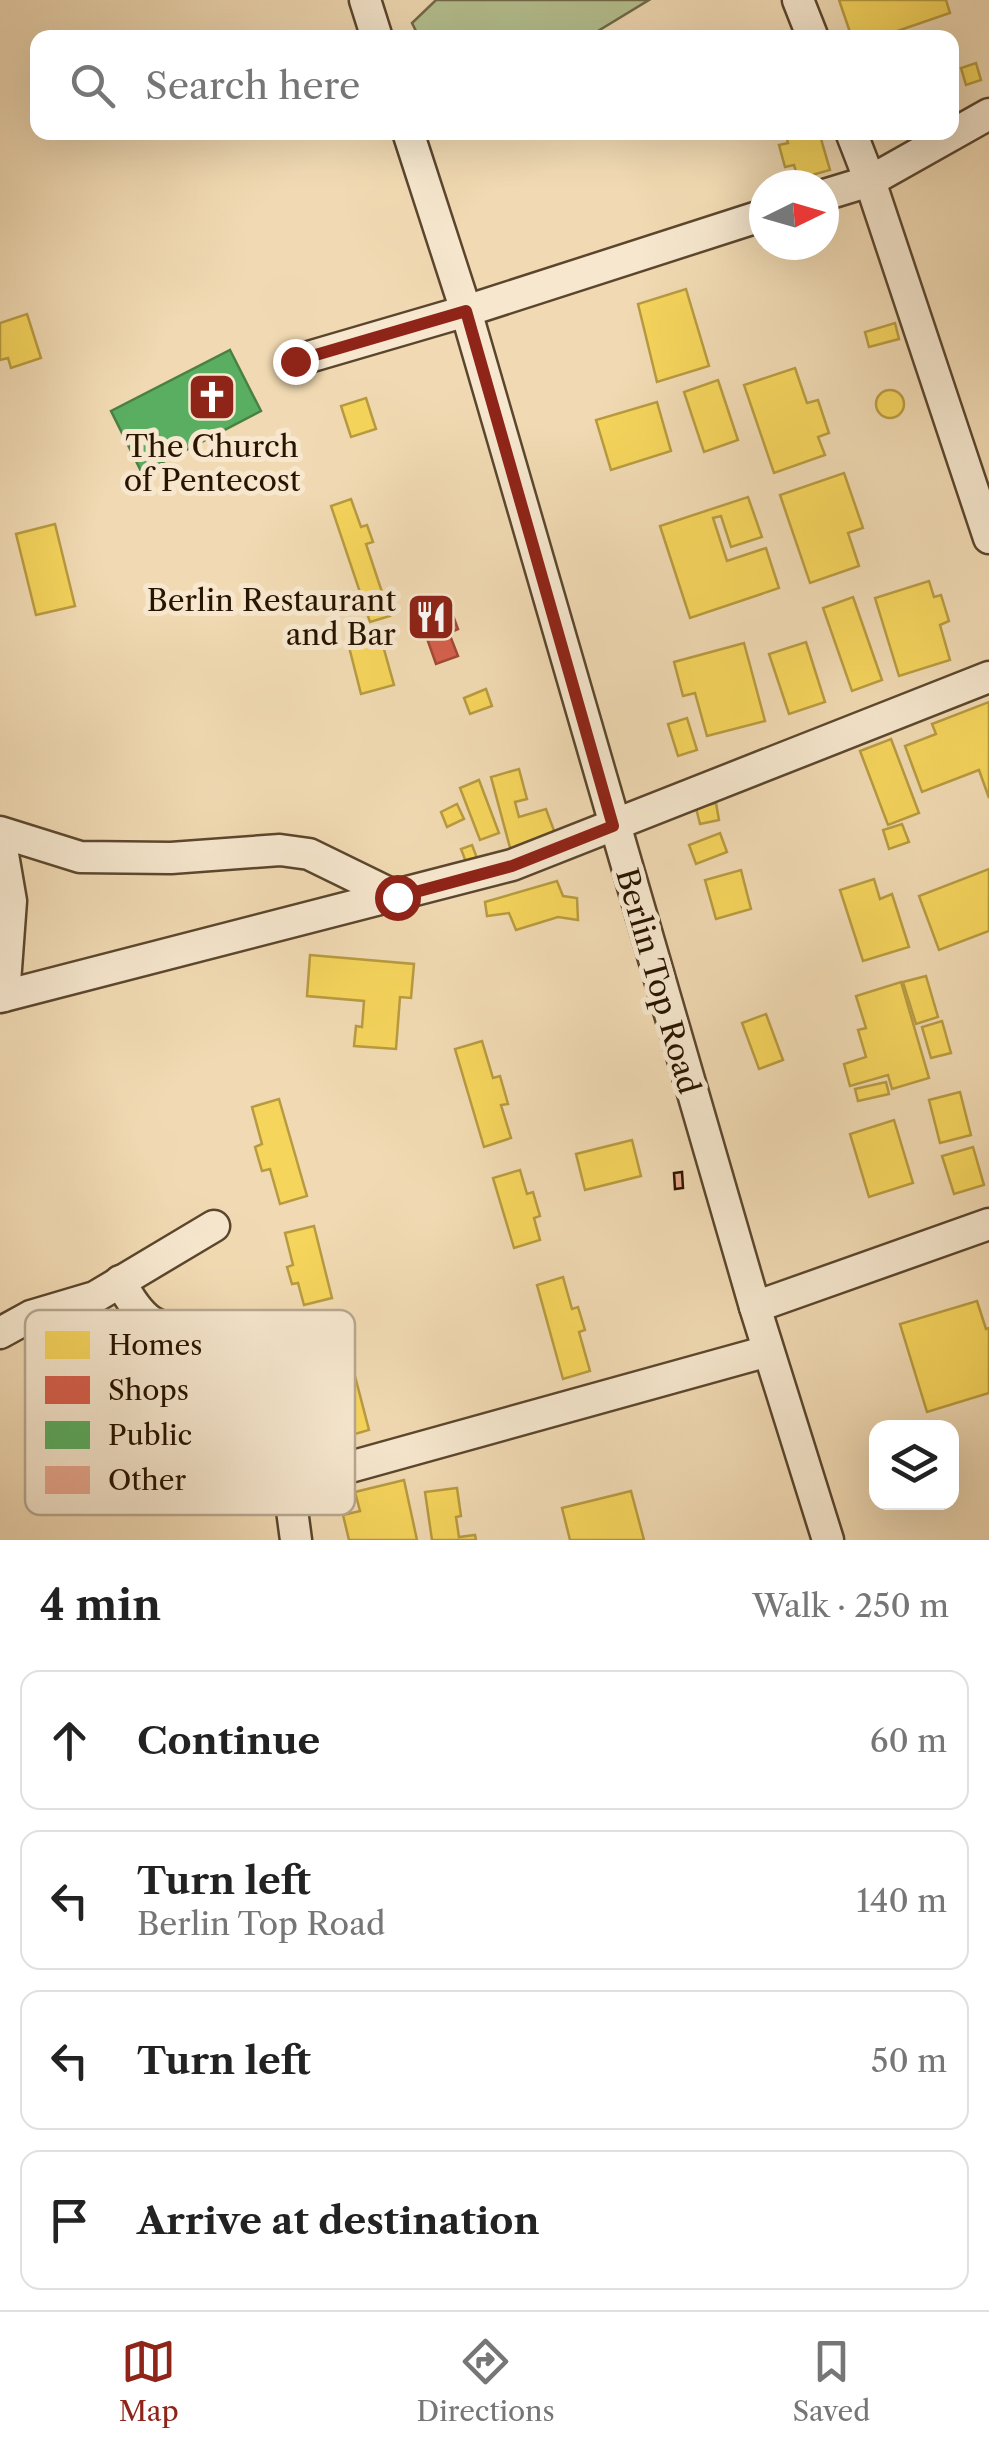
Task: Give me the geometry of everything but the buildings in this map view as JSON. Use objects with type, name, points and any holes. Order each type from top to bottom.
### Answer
[{"type":"street","points":[[365,0],[374,30]]},
{"type":"street","points":[[798,0],[810,30]]},
{"type":"street","points":[[959,131],[989,114]]},
{"type":"street","name":"Berlin Top Road","points":[[411,140],[466,311],[754,1307],[828,1540]]},
{"type":"street","points":[[854,140],[979,476],[989,538]]},
{"type":"street","points":[[839,191],[870,180],[942,140]]},
{"type":"street","points":[[295,361],[466,311],[749,220]]},
{"type":"street","points":[[397,897],[310,854],[280,850],[171,858],[80,858],[0,835],[11,901],[2,997],[397,897],[512,866],[989,678]]},
{"type":"street","points":[[754,1307],[989,1224]]},
{"type":"street","points":[[50,1310],[95,1296],[214,1226]]},
{"type":"street","points":[[120,1281],[138,1310]]},
{"type":"street","points":[[0,1333],[25,1319]]},
{"type":"street","points":[[355,1466],[768,1351]]},
{"type":"street","points":[[293,1515],[296,1540]]},
{"type":"green space","points":[[436,0],[649,0],[600,30],[416,30],[412,23]]},
{"type":"place","name":"The Church of Pentecost","points":[[212,397]]},
{"type":"place","name":"Berlin Restaurant and Bar","points":[[431,617]]},
{"type":"route","points":[[295,361],[466,311],[613,826],[512,866],[397,897]]}]
